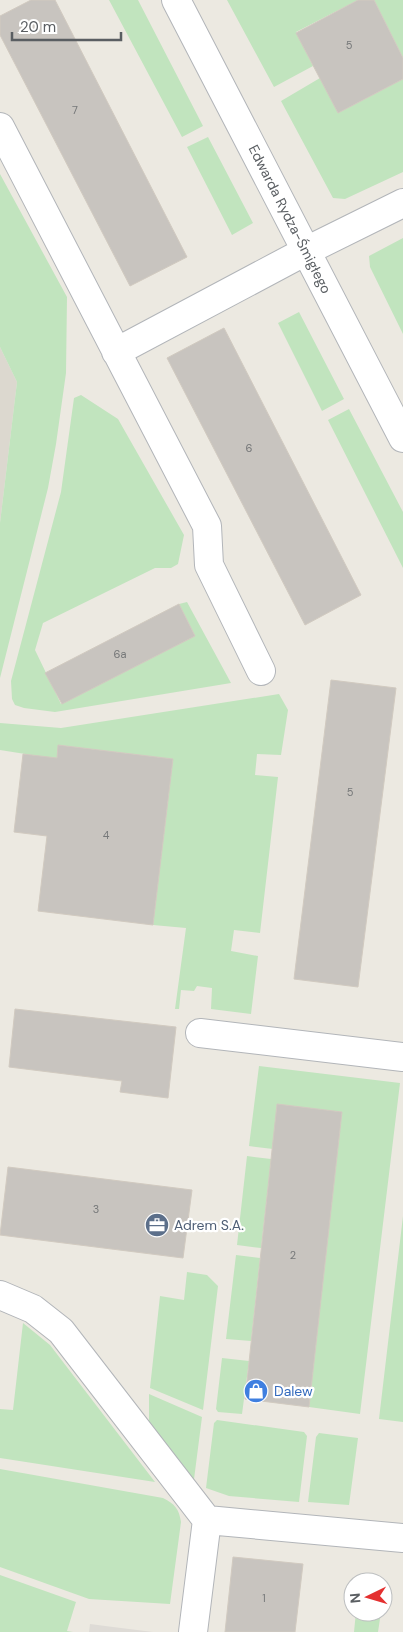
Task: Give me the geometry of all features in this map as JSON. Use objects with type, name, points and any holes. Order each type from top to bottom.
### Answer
[{"type":"street","name":"Edwarda Rydza-Śmigłego","points":[[176,0],[403,438]]},
{"type":"street","points":[[0,127],[207,526],[209,565],[261,671]]},
{"type":"street","points":[[116,352],[306,251],[403,203]]},
{"type":"street","points":[[200,1033],[403,1057]]},
{"type":"street","points":[[0,1295],[33,1309],[61,1331],[206,1520],[193,1632]]},
{"type":"street","points":[[206,1520],[403,1538]]},
{"type":"shaded area","points":[[0,347],[17,382],[0,523]]},
{"type":"shaded area","points":[[90,1624],[113,1627],[153,1632],[89,1632]]},
{"type":"green space","points":[[109,0],[138,0],[203,126],[182,137]]},
{"type":"green space","points":[[227,0],[358,0],[296,32],[313,66],[274,87]]},
{"type":"green space","points":[[374,0],[403,0],[403,58]]},
{"type":"green space","points":[[320,78],[338,113],[403,79],[403,172],[345,199],[333,198],[281,101]]},
{"type":"green space","points":[[208,137],[253,223],[232,235],[187,147]]},
{"type":"green space","points":[[0,174],[67,297],[66,373],[56,444],[48,488],[0,678],[0,523],[17,382],[0,347]]},
{"type":"green space","points":[[403,238],[403,334],[370,267],[369,256]]},
{"type":"green space","points":[[299,312],[344,399],[322,411],[278,323]]},
{"type":"green space","points":[[81,395],[118,419],[184,535],[178,564],[171,568],[155,568],[43,623],[35,650],[61,704],[195,636],[179,604],[187,602],[231,683],[55,712],[15,705],[12,699],[11,681],[61,492],[74,398]]},
{"type":"green space","points":[[349,409],[403,512],[403,568],[328,420]]},
{"type":"green space","points":[[279,694],[288,710],[281,755],[257,754],[255,775],[278,777],[260,933],[234,930],[231,951],[258,956],[251,1014],[211,1009],[212,988],[197,986],[194,991],[181,990],[179,1009],[175,1009],[186,928],[153,925],[173,759],[59,745],[57,759],[0,750],[0,723],[61,728]]},
{"type":"green space","points":[[259,1066],[400,1083],[360,1414],[309,1407],[342,1112],[277,1104],[273,1149],[249,1146]]},
{"type":"green space","points":[[247,1156],[271,1159],[261,1248],[237,1245]]},
{"type":"green space","points":[[403,1216],[403,1422],[379,1419]]},
{"type":"green space","points":[[236,1255],[260,1258],[251,1341],[226,1339]]},
{"type":"green space","points":[[187,1272],[207,1275],[218,1286],[203,1410],[150,1388],[160,1296],[184,1300]]},
{"type":"green space","points":[[23,1323],[50,1345],[155,1482],[0,1458],[0,1409],[13,1410]]},
{"type":"green space","points":[[222,1358],[249,1361],[242,1414],[218,1412],[216,1409]]},
{"type":"green space","points":[[149,1394],[202,1417],[193,1487],[149,1429]]},
{"type":"green space","points":[[217,1420],[304,1432],[307,1436],[299,1502],[229,1496],[206,1488],[214,1423]]},
{"type":"green space","points":[[319,1433],[358,1438],[349,1505],[308,1502],[316,1437]]},
{"type":"green space","points":[[0,1469],[163,1498],[171,1502],[178,1510],[181,1522],[170,1604],[89,1599],[0,1567]]},
{"type":"green space","points":[[0,1575],[76,1602],[67,1631],[73,1632],[0,1632]]},
{"type":"green space","points":[[355,1622],[380,1622],[378,1632],[354,1632]]},
{"type":"building","points":[[31,0],[55,0],[187,257],[130,286],[0,35],[0,16]]},
{"type":"building","points":[[358,0],[374,0],[403,58],[403,79],[338,113],[296,33]]},
{"type":"building","points":[[224,328],[361,595],[305,625],[167,358]]},
{"type":"building","points":[[179,604],[195,636],[62,704],[45,673]]},
{"type":"building","points":[[331,680],[396,688],[358,987],[294,979]]},
{"type":"building","points":[[58,745],[173,759],[153,925],[38,911],[47,836],[14,832],[23,754],[57,758]]},
{"type":"building","points":[[15,1009],[176,1027],[168,1098],[120,1092],[122,1081],[9,1067]]},
{"type":"building","points":[[277,1104],[342,1112],[309,1407],[245,1399]]},
{"type":"building","points":[[8,1167],[192,1190],[183,1258],[0,1235]]},
{"type":"building","points":[[233,1557],[303,1564],[295,1632],[225,1632]]},
{"type":"place","name":"Adrem S.A.","points":[[157,1225]]},
{"type":"place","name":"Dalew","points":[[256,1391]]}]
